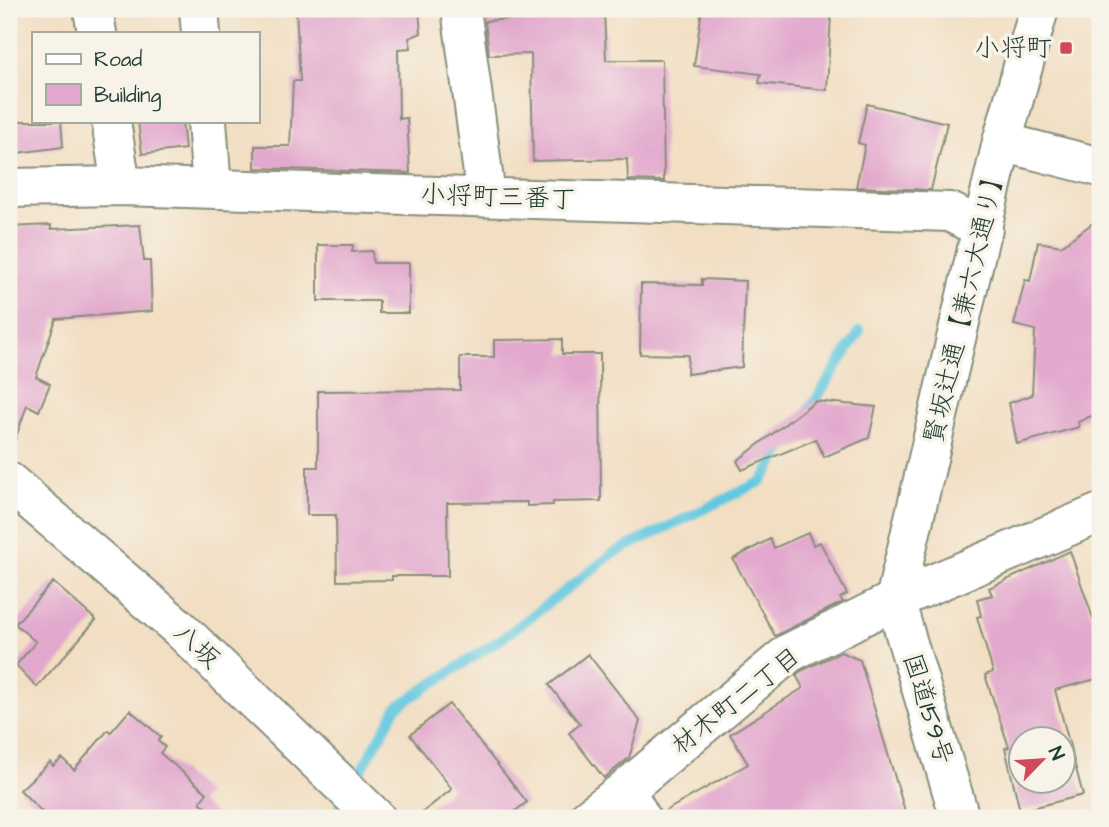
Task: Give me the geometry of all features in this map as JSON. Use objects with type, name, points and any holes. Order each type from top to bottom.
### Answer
[{"type":"main road","points":[[93,9],[97,32]]},
{"type":"main road","points":[[199,9],[201,32]]},
{"type":"main road","points":[[461,9],[486,196]]},
{"type":"main road","name":"賢坂辻通【兼六大通り】","points":[[895,600],[1002,142],[1040,9]]},
{"type":"main road","points":[[111,122],[121,186]]},
{"type":"main road","points":[[207,122],[212,189]]},
{"type":"main road","points":[[1002,142],[1100,167]]},
{"type":"main road","name":"小将町三番丁","points":[[9,188],[121,186],[950,212],[983,229]]},
{"type":"main road","name":"八坂","points":[[9,482],[180,628],[373,816]]},
{"type":"main road","name":"材木町二丁目","points":[[588,818],[633,804],[789,653],[895,600],[1100,513]]},
{"type":"main road","name":"国道159号","points":[[895,600],[960,818]]},
{"type":"building","points":[[296,9],[419,9],[421,33],[409,38],[411,48],[398,49],[399,119],[407,118],[410,173],[255,168],[255,146],[290,146],[293,81],[300,81]]},
{"type":"building","points":[[509,9],[604,9],[606,60],[662,60],[664,181],[628,180],[627,159],[533,161],[531,54],[489,55],[485,21],[510,19]]},
{"type":"building","points":[[702,9],[784,9],[831,14],[827,90],[759,83],[761,74],[694,66]]},
{"type":"building","points":[[867,104],[947,123],[931,190],[856,187],[865,145],[858,143]]},
{"type":"building","points":[[9,121],[61,122],[63,147],[9,154]]},
{"type":"building","points":[[138,122],[182,122],[185,149],[142,154]]},
{"type":"building","points":[[1100,218],[1100,412],[1078,422],[1079,427],[1017,444],[1009,403],[1032,395],[1035,330],[1014,325],[1025,280],[1030,281],[1038,242],[1061,246]]},
{"type":"building","points":[[51,225],[51,229],[140,225],[144,261],[150,261],[152,311],[56,319],[36,377],[50,384],[39,411],[27,405],[14,443],[9,442],[9,227]]},
{"type":"building","points":[[318,245],[353,245],[352,252],[372,251],[373,263],[409,263],[409,313],[379,313],[379,301],[318,301]]},
{"type":"building","points":[[702,279],[745,281],[742,367],[687,374],[688,355],[640,354],[641,284],[702,285]]},
{"type":"building","points":[[562,339],[562,354],[600,354],[601,501],[553,502],[553,505],[527,506],[527,502],[447,503],[448,576],[392,576],[392,580],[337,581],[336,515],[307,515],[307,467],[318,467],[318,391],[460,390],[460,357],[494,357],[494,340]]},
{"type":"building","points":[[815,401],[876,407],[869,438],[824,457],[816,439],[742,470],[737,461]]},
{"type":"building","points":[[808,533],[813,545],[820,542],[847,594],[840,598],[843,602],[775,636],[733,559],[770,539],[774,548]]},
{"type":"building","points":[[1070,551],[1100,639],[1100,678],[1055,690],[1065,726],[1007,726],[1007,741],[985,675],[993,672],[977,617],[981,616],[977,599],[992,595],[989,588]]},
{"type":"building","points":[[53,582],[96,620],[37,687],[16,665],[36,642],[15,624]]},
{"type":"building","points":[[841,652],[860,660],[907,818],[663,818],[662,813],[748,764],[730,734],[803,688],[796,675],[801,671]]},
{"type":"building","points":[[588,654],[640,721],[629,758],[604,778],[569,733],[580,724],[549,685]]},
{"type":"building","points":[[449,704],[527,802],[506,818],[415,818],[452,789],[410,735]]},
{"type":"building","points":[[130,710],[161,737],[158,741],[165,747],[160,753],[207,793],[200,802],[220,818],[48,818],[20,790],[50,762],[53,766],[62,758],[74,770],[108,730],[111,732]]},
{"type":"building","points":[[1078,776],[1083,795],[1020,811],[1016,796],[1078,796]]},
{"type":"waterway","points":[[807,413],[860,331]]},
{"type":"waterway","points":[[353,785],[397,707],[504,637],[614,553],[762,481],[786,444]]},
{"type":"waterway","points":[[334,818],[345,799]]},
{"type":"place","name":"小将町","points":[[1066,48]]}]
